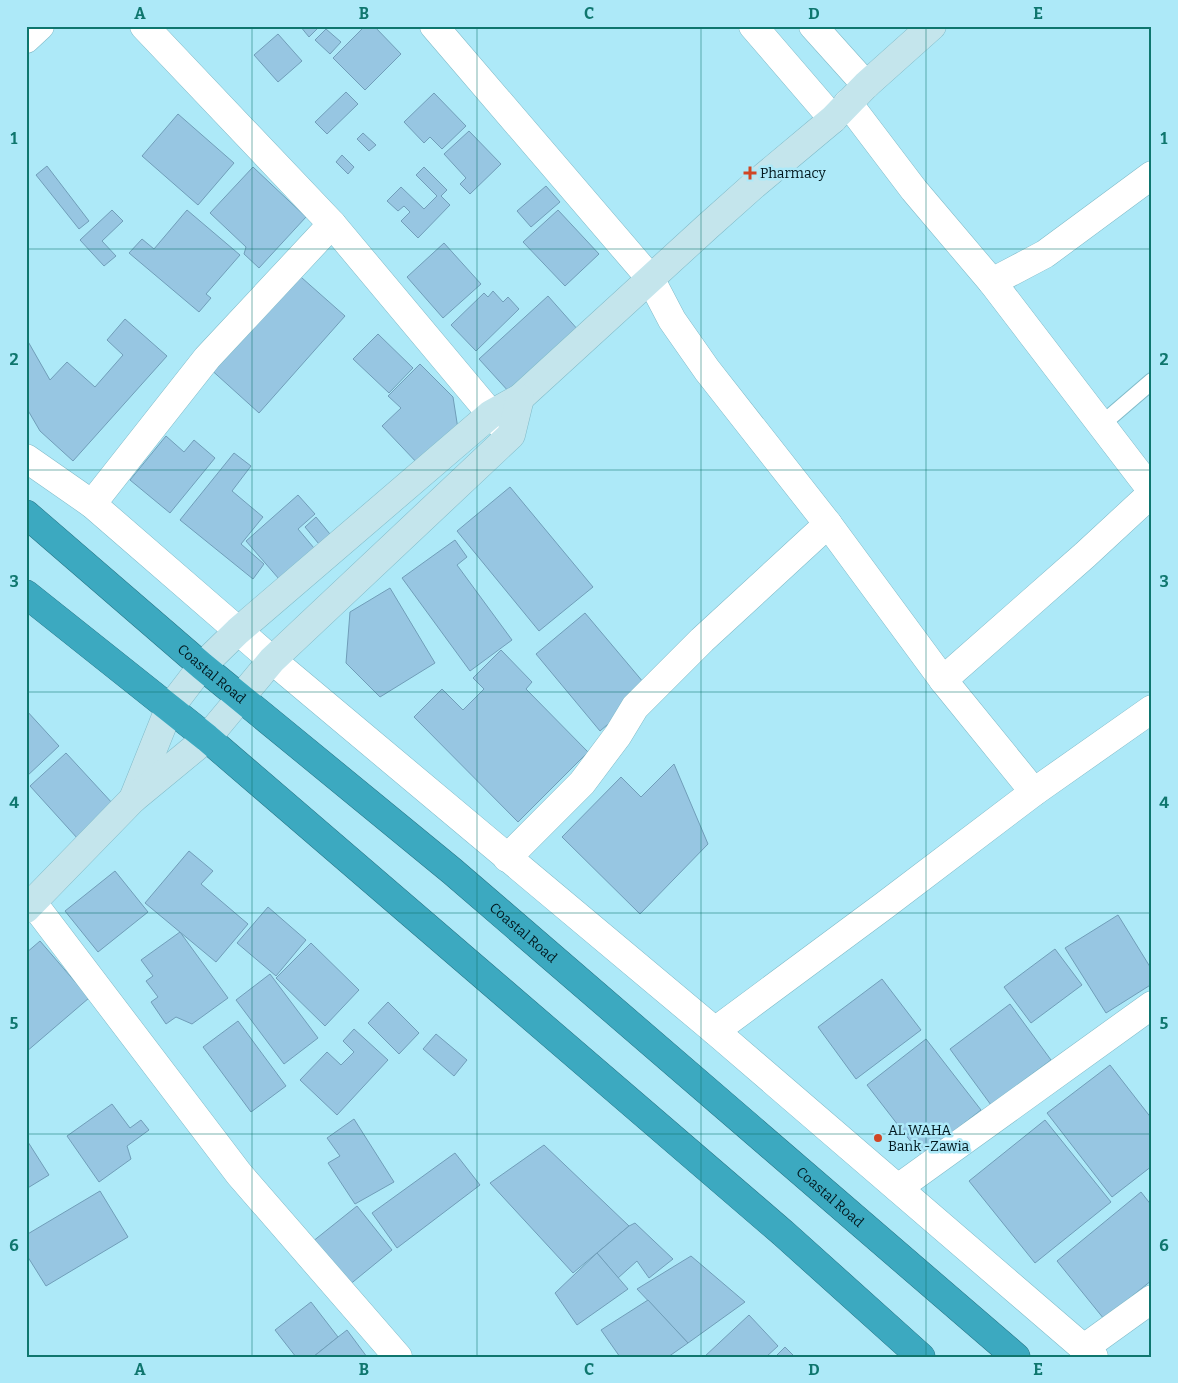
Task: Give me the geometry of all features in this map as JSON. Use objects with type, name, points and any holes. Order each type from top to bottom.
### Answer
[{"type":"highway","name":"Coastal Road","points":[[26,514],[202,666],[460,877],[1016,1357]]},
{"type":"highway","points":[[26,594],[207,738],[783,1233],[921,1357]]},
{"type":"street","points":[[26,39],[40,26]]},
{"type":"street","points":[[144,26],[332,224],[491,414],[511,435]]},
{"type":"street","points":[[434,26],[650,278],[672,320],[682,334],[828,524],[943,680],[1034,792]]},
{"type":"street","points":[[753,26],[849,102]]},
{"type":"street","points":[[813,26],[849,102],[914,190],[992,282],[1152,492],[1085,555],[943,680]]},
{"type":"street","points":[[133,799],[169,709],[202,666],[238,631],[491,414],[520,398],[650,278],[932,26]]},
{"type":"street","points":[[992,282],[1045,254],[1152,175]]},
{"type":"street","points":[[92,504],[207,358],[332,224]]},
{"type":"street","points":[[398,1357],[239,1174],[29,906],[133,799],[207,738],[272,660],[511,435],[520,398]]},
{"type":"street","points":[[26,458],[92,504],[272,660],[714,1031],[1089,1353],[1152,1299]]},
{"type":"street","points":[[507,858],[582,784],[618,736],[635,707],[702,640],[828,524]]},
{"type":"street","points":[[714,1031],[1034,792],[1152,709]]},
{"type":"street","points":[[898,1188],[1152,1005]]},
{"type":"lane","points":[[1102,424],[1152,381]]},
{"type":"building","points":[[300,26],[320,26],[309,37]]},
{"type":"building","points":[[365,26],[374,26],[401,54],[365,90],[333,58]]},
{"type":"building","points":[[326,29],[341,42],[330,54],[315,40]]},
{"type":"building","points":[[278,34],[302,61],[278,82],[254,55]]},
{"type":"building","points":[[346,92],[358,104],[327,134],[315,122]]},
{"type":"building","points":[[434,93],[466,126],[442,149],[430,137],[424,143],[404,122]]},
{"type":"building","points":[[178,114],[234,163],[198,205],[142,156]]},
{"type":"building","points":[[469,131],[501,164],[470,194],[460,184],[466,178],[444,154]]},
{"type":"building","points":[[363,133],[376,145],[369,151],[357,139]]},
{"type":"building","points":[[342,155],[354,167],[348,174],[336,162]]},
{"type":"building","points":[[47,166],[89,221],[79,229],[36,175]]},
{"type":"building","points":[[253,167],[306,217],[259,268],[244,254],[246,247],[210,213]]},
{"type":"building","points":[[424,167],[447,190],[441,196],[450,205],[418,238],[401,221],[410,212],[404,206],[398,211],[387,201],[401,187],[424,209],[437,196],[416,175]]},
{"type":"building","points":[[546,186],[560,202],[531,227],[517,211]]},
{"type":"building","points":[[112,210],[123,221],[102,241],[116,256],[104,266],[80,240]]},
{"type":"building","points":[[187,210],[240,255],[206,294],[211,298],[199,312],[129,253],[142,239],[154,249]]},
{"type":"building","points":[[558,210],[599,254],[565,286],[523,242]]},
{"type":"building","points":[[444,243],[481,284],[443,318],[407,277]]},
{"type":"building","points":[[293,270],[345,316],[259,413],[207,366]]},
{"type":"building","points":[[493,291],[503,302],[508,297],[519,309],[476,351],[451,325],[484,293],[488,297]]},
{"type":"building","points":[[548,296],[579,331],[510,393],[479,359]]},
{"type":"building","points":[[125,319],[167,356],[73,461],[40,431],[26,407],[26,338],[50,380],[67,362],[95,387],[123,355],[107,340]]},
{"type":"building","points":[[378,334],[413,368],[389,393],[353,359]]},
{"type":"building","points":[[420,364],[453,397],[458,429],[420,466],[382,426],[401,408],[388,396]]},
{"type":"building","points":[[166,436],[184,452],[194,440],[215,458],[170,513],[130,480]]},
{"type":"building","points":[[234,453],[251,466],[232,491],[263,517],[241,544],[264,564],[253,579],[180,520]]},
{"type":"building","points":[[510,487],[593,587],[539,631],[457,531]]},
{"type":"building","points":[[298,495],[315,514],[298,529],[314,548],[279,579],[246,541]]},
{"type":"building","points":[[316,517],[334,539],[323,549],[305,527]]},
{"type":"building","points":[[455,540],[467,557],[457,565],[512,640],[470,671],[402,578]]},
{"type":"building","points":[[390,588],[435,663],[380,697],[346,663],[350,612]]},
{"type":"building","points":[[585,613],[649,689],[600,731],[536,654]]},
{"type":"building","points":[[501,650],[532,682],[526,689],[588,752],[518,822],[414,717],[442,689],[463,710],[484,689],[473,678]]},
{"type":"building","points":[[26,710],[59,746],[26,777]]},
{"type":"building","points":[[66,753],[114,805],[78,839],[30,786]]},
{"type":"building","points":[[674,764],[708,844],[640,914],[562,837],[621,777],[641,797]]},
{"type":"building","points":[[189,851],[213,871],[201,884],[248,924],[216,962],[145,903]]},
{"type":"building","points":[[115,871],[148,912],[98,952],[65,911]]},
{"type":"building","points":[[268,907],[306,940],[276,976],[237,943]]},
{"type":"building","points":[[1118,915],[1152,970],[1152,984],[1106,1013],[1065,948]]},
{"type":"building","points":[[180,932],[228,998],[192,1024],[176,1017],[166,1024],[151,1002],[158,997],[146,981],[153,976],[141,960]]},
{"type":"building","points":[[40,941],[89,998],[26,1052],[26,953]]},
{"type":"building","points":[[311,943],[359,990],[325,1026],[276,978]]},
{"type":"building","points":[[1055,949],[1082,985],[1031,1023],[1004,987]]},
{"type":"building","points":[[270,974],[318,1038],[284,1064],[236,1000]]},
{"type":"building","points":[[882,979],[921,1030],[856,1079],[818,1027]]},
{"type":"building","points":[[388,1002],[419,1033],[399,1054],[368,1023]]},
{"type":"building","points":[[1010,1004],[1051,1060],[991,1105],[950,1049]]},
{"type":"building","points":[[238,1021],[286,1086],[251,1112],[203,1047]]},
{"type":"building","points":[[354,1029],[388,1060],[337,1115],[300,1080],[327,1052],[341,1065],[354,1052],[343,1041]]},
{"type":"building","points":[[436,1034],[467,1060],[454,1076],[423,1049]]},
{"type":"building","points":[[926,1039],[981,1110],[922,1156],[867,1085]]},
{"type":"building","points":[[1110,1065],[1152,1119],[1152,1166],[1112,1197],[1047,1113]]},
{"type":"building","points":[[112,1104],[130,1128],[141,1120],[149,1130],[127,1146],[131,1159],[99,1182],[67,1136]]},
{"type":"building","points":[[354,1119],[394,1182],[355,1204],[328,1163],[340,1156],[327,1138]]},
{"type":"building","points":[[1045,1120],[1111,1202],[1035,1263],[969,1181]]},
{"type":"building","points":[[26,1142],[28,1142],[49,1175],[26,1189]]},
{"type":"building","points":[[544,1145],[629,1226],[573,1273],[490,1183]]},
{"type":"building","points":[[455,1153],[480,1185],[397,1248],[372,1213]]},
{"type":"building","points":[[100,1191],[128,1237],[46,1286],[26,1254],[26,1235]]},
{"type":"building","points":[[1141,1192],[1152,1206],[1152,1280],[1104,1319],[1057,1261]]},
{"type":"building","points":[[357,1206],[392,1250],[348,1286],[312,1242]]},
{"type":"building","points":[[635,1223],[673,1259],[649,1278],[637,1261],[618,1278],[597,1253]]},
{"type":"building","points":[[597,1253],[628,1289],[577,1325],[555,1293]]},
{"type":"building","points":[[691,1256],[745,1302],[688,1343],[637,1289]]},
{"type":"building","points":[[648,1300],[688,1343],[668,1357],[620,1357],[601,1330]]},
{"type":"building","points":[[311,1302],[338,1337],[313,1357],[296,1357],[275,1330]]},
{"type":"building","points":[[749,1315],[778,1346],[766,1357],[704,1357]]},
{"type":"building","points":[[347,1330],[367,1357],[313,1357],[338,1337]]},
{"type":"building","points":[[785,1347],[795,1357],[775,1357]]},
{"type":"place","name":"Pharmacy","points":[[750,173]]},
{"type":"place","name":"AL WAHA Bank -Zawia","points":[[878,1138]]}]
